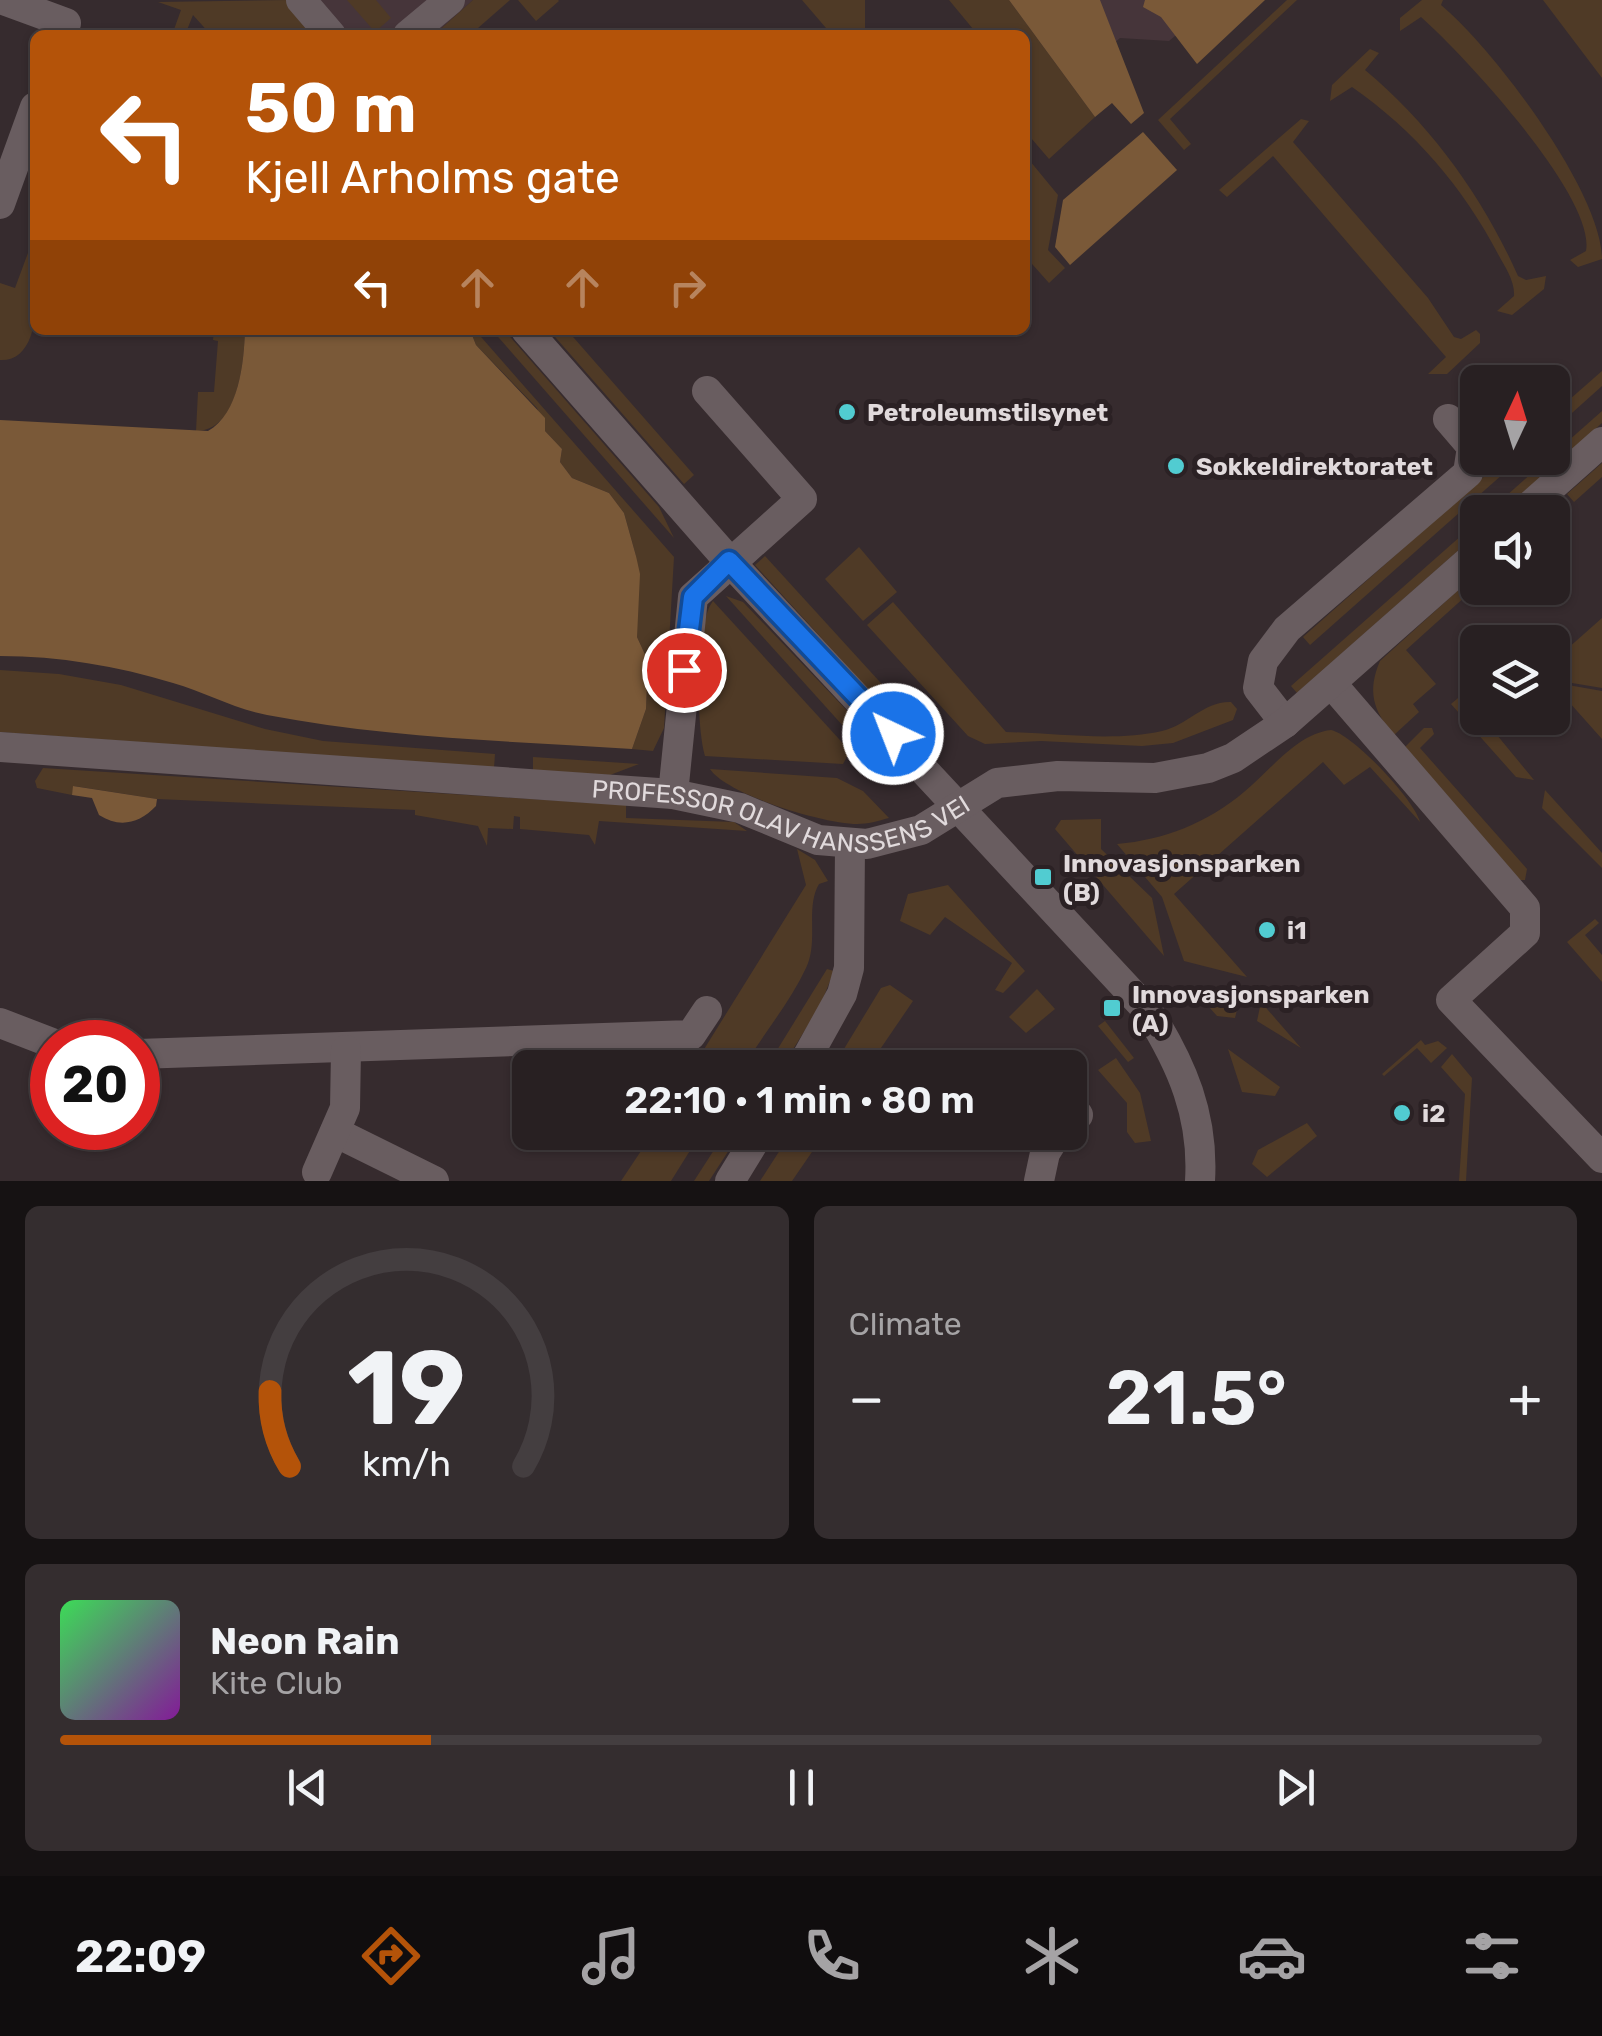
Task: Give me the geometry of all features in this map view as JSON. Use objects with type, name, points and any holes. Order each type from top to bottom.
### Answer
[{"type":"street","points":[[3,0],[66,23],[63,30]]},
{"type":"street","points":[[300,0],[327,30]]},
{"type":"street","points":[[414,30],[450,0]]},
{"type":"street","points":[[0,204],[30,121]]},
{"type":"street","points":[[530,335],[729,561],[1148,1011],[1175,1054],[1197,1114],[1200,1181]]},
{"type":"street","points":[[674,794],[688,616],[693,597],[802,498],[707,392]]},
{"type":"street","points":[[1285,724],[1258,688],[1264,660],[1287,629],[1468,473],[1472,446],[1448,419]]},
{"type":"street","points":[[1541,495],[1602,442]]},
{"type":"street","name":"PROFESSOR OLAV HANSSENS VEI","points":[[0,747],[674,794],[722,802],[818,840],[850,845],[892,840],[921,830],[997,783],[1029,778],[1142,779],[1190,773],[1233,758],[1285,724],[1460,568]]},
{"type":"street","points":[[1331,683],[1525,908],[1525,933],[1451,1000],[1602,1158]]},
{"type":"street","points":[[811,1050],[842,994],[849,968],[850,845]]},
{"type":"street","points":[[160,1054],[691,1035],[707,1010]]},
{"type":"street","points":[[0,1022],[30,1034]]},
{"type":"street","points":[[316,1172],[336,1132],[346,1097],[346,1050]]},
{"type":"street","points":[[336,1132],[434,1181]]},
{"type":"street","points":[[730,1181],[749,1150]]},
{"type":"street","points":[[1039,1181],[1047,1150]]},
{"type":"shaded area","points":[[289,0],[473,0],[440,30],[316,30]]},
{"type":"shaded area","points":[[289,0],[316,30],[206,30],[193,15],[187,30],[174,30],[181,10],[158,2]]},
{"type":"shaded area","points":[[347,0],[376,0],[391,18],[373,30]]},
{"type":"shaded area","points":[[473,0],[510,0],[476,30],[440,30]]},
{"type":"shaded area","points":[[518,0],[558,0],[559,1],[536,21]]},
{"type":"shaded area","points":[[802,0],[865,0],[865,30],[828,30]]},
{"type":"shaded area","points":[[949,0],[1009,0],[1095,117],[1049,159],[1030,137],[1030,30],[974,30]]},
{"type":"shaded area","points":[[1009,0],[1218,0],[1169,41],[1120,38],[1105,51]]},
{"type":"shaded area","points":[[1009,0],[1100,0],[1144,113],[1131,124],[1112,103],[1095,117]]},
{"type":"shaded area","points":[[1145,0],[1265,0],[1197,64],[1161,17],[1143,7]]},
{"type":"shaded area","points":[[1287,0],[1297,0],[1170,119],[1191,144],[1184,150],[1158,120]]},
{"type":"shaded area","points":[[1422,0],[1443,0],[1441,5],[1488,53],[1541,123],[1584,197],[1597,231],[1602,259],[1578,267],[1570,260],[1586,251],[1584,227],[1549,163],[1494,93],[1421,17],[1400,31],[1400,18]]},
{"type":"shaded area","points":[[1543,0],[1602,0],[1602,78]]},
{"type":"shaded area","points":[[1370,49],[1379,53],[1365,70],[1412,114],[1453,164],[1489,218],[1518,276],[1526,280],[1546,276],[1544,289],[1512,315],[1497,311],[1514,296],[1506,269],[1453,183],[1416,141],[1352,87],[1330,101],[1332,85]]},
{"type":"shaded area","points":[[1301,119],[1309,121],[1293,142],[1428,298],[1454,337],[1461,339],[1476,330],[1480,334],[1480,343],[1447,374],[1428,374],[1446,357],[1273,156],[1227,197],[1219,190]]},
{"type":"shaded area","points":[[1143,132],[1177,170],[1070,265],[1055,247],[1063,200]]},
{"type":"shaded area","points":[[1030,161],[1058,195],[1048,250],[1065,268],[1049,283],[1030,262]]},
{"type":"shaded area","points":[[30,248],[31,335],[16,357],[0,360],[0,283],[15,288]]},
{"type":"shaded area","points":[[214,335],[245,335],[243,360],[230,408],[210,428],[196,431],[198,392],[214,392],[218,341],[213,340]]},
{"type":"shaded area","points":[[245,335],[472,335],[476,345],[545,418],[545,431],[562,449],[560,462],[572,478],[609,493],[624,513],[640,574],[637,637],[648,661],[646,709],[632,749],[449,738],[312,723],[255,712],[173,683],[109,667],[0,656],[0,420],[208,431],[227,413],[241,372]]},
{"type":"shaded area","points":[[472,335],[479,335],[674,557],[664,728],[653,751],[632,749],[646,709],[648,661],[637,637],[636,556],[624,513],[609,493],[572,478],[560,462],[562,449],[545,431],[537,408],[476,345]]},
{"type":"shaded area","points":[[496,335],[508,335],[659,507],[674,538]]},
{"type":"shaded area","points":[[553,335],[571,335],[694,475],[684,484]]},
{"type":"shaded area","points":[[1602,371],[1602,386],[1570,415],[1570,399]]},
{"type":"shaded area","points":[[1602,411],[1602,423],[1570,451],[1570,439]]},
{"type":"shaded area","points":[[1602,463],[1602,477],[1574,502],[1567,494]]},
{"type":"shaded area","points":[[1486,475],[1502,475],[1479,495],[1463,495]]},
{"type":"shaded area","points":[[1530,475],[1544,475],[1521,495],[1507,495]]},
{"type":"shaded area","points":[[1460,498],[1460,512],[1310,645],[1303,637]]},
{"type":"shaded area","points":[[1460,537],[1460,549],[1297,693],[1291,686]]},
{"type":"shaded area","points":[[859,547],[897,592],[863,621],[825,579]]},
{"type":"shaded area","points":[[765,556],[921,727],[924,737],[919,745],[755,565]]},
{"type":"shaded area","points":[[1460,588],[1460,601],[1406,650],[1436,684],[1413,704],[1419,712],[1394,735],[1374,700],[1380,661]]},
{"type":"shaded area","points":[[726,596],[743,602],[899,765],[887,770],[880,767]]},
{"type":"shaded area","points":[[713,601],[850,751],[843,764],[705,756],[700,723],[700,652]]},
{"type":"shaded area","points":[[893,602],[1006,732],[1144,734],[1171,728],[1221,703],[1231,702],[1237,709],[1233,720],[1173,743],[985,744],[968,736],[867,625]]},
{"type":"shaded area","points":[[1602,618],[1602,688],[1570,683],[1570,646]]},
{"type":"shaded area","points":[[0,670],[59,674],[121,685],[265,729],[323,741],[495,754],[494,768],[0,732]]},
{"type":"shaded area","points":[[1570,685],[1602,691],[1602,739],[1570,703]]},
{"type":"shaded area","points":[[1460,696],[1460,714],[1451,704]]},
{"type":"shaded area","points":[[1424,728],[1432,728],[1434,734],[1420,748],[1527,869],[1525,880],[1520,880],[1405,747]]},
{"type":"shaded area","points":[[1331,730],[1354,744],[1382,770],[1407,799],[1420,822],[1370,767],[1344,785],[1323,762],[1174,894],[1247,977],[1184,961],[1162,897],[1117,844],[1151,839],[1200,821],[1230,803],[1306,738]]},
{"type":"shaded area","points":[[1479,735],[1497,735],[1534,780],[1516,777]]},
{"type":"shaded area","points":[[533,757],[639,764],[610,775],[533,770]]},
{"type":"shaded area","points":[[43,768],[626,805],[626,818],[734,822],[747,831],[599,821],[595,845],[589,835],[520,829],[520,817],[514,816],[513,829],[488,828],[487,846],[478,826],[415,815],[415,810],[157,799],[74,786],[72,795],[37,788],[35,781]]},
{"type":"shaded area","points":[[710,769],[837,778],[863,791],[889,818],[857,824],[801,813],[736,789]]},
{"type":"shaded area","points":[[73,786],[157,799],[156,806],[136,820],[114,822],[99,815],[92,798],[72,795]]},
{"type":"shaded area","points":[[1545,790],[1602,853],[1602,868],[1542,808]]},
{"type":"shaded area","points":[[1101,819],[1101,849],[1152,898],[1164,956],[1055,829],[1061,820]]},
{"type":"shaded area","points":[[797,849],[815,860],[828,881],[819,884],[815,893],[810,958],[784,1006],[754,1050],[704,1050],[806,885]]},
{"type":"shaded area","points":[[948,885],[1025,971],[1003,993],[995,990],[1012,963],[945,917],[930,935],[900,921],[908,894]]},
{"type":"shaded area","points":[[1595,919],[1599,923],[1585,935],[1602,955],[1602,982],[1567,942]]},
{"type":"shaded area","points":[[827,969],[834,971],[820,1006],[793,1050],[777,1050]]},
{"type":"shaded area","points":[[890,985],[913,1001],[880,1050],[843,1050],[881,988]]},
{"type":"shaded area","points":[[1037,989],[1055,1009],[1026,1033],[1009,1017]]},
{"type":"shaded area","points":[[1194,990],[1240,998],[1235,1018],[1217,1016]]},
{"type":"shaded area","points":[[1261,1002],[1301,1048],[1257,1021]]},
{"type":"shaded area","points":[[1105,1021],[1134,1058],[1128,1062],[1098,1026]]},
{"type":"shaded area","points":[[1421,1040],[1425,1045],[1438,1041],[1447,1048],[1431,1063],[1417,1048],[1382,1074]]},
{"type":"shaded area","points":[[1228,1049],[1280,1087],[1275,1096],[1242,1092]]},
{"type":"shaded area","points":[[1452,1054],[1472,1078],[1466,1181],[1459,1181],[1465,1094],[1441,1067]]},
{"type":"shaded area","points":[[1116,1058],[1140,1093],[1151,1141],[1135,1143],[1127,1132],[1127,1103],[1098,1070]]},
{"type":"shaded area","points":[[1307,1123],[1317,1136],[1267,1177],[1252,1164],[1258,1150]]},
{"type":"shaded area","points":[[642,1150],[690,1150],[671,1181],[621,1181]]},
{"type":"shaded area","points":[[714,1150],[729,1150],[709,1181],[694,1181]]},
{"type":"shaded area","points":[[780,1150],[813,1150],[792,1181],[760,1181]]},
{"type":"place","name":"Petroleumstilsynet","points":[[847,412]]},
{"type":"place","name":"Sokkeldirektoratet","points":[[1176,466]]},
{"type":"place","name":"Innovasjonsparken (B)","points":[[1043,877]]},
{"type":"place","name":"i1","points":[[1267,930]]},
{"type":"place","name":"Innovasjonsparken (A)","points":[[1112,1008]]},
{"type":"place","name":"i2","points":[[1402,1113]]},
{"type":"route","points":[[684,670],[693,597],[729,561],[893,734]]}]
